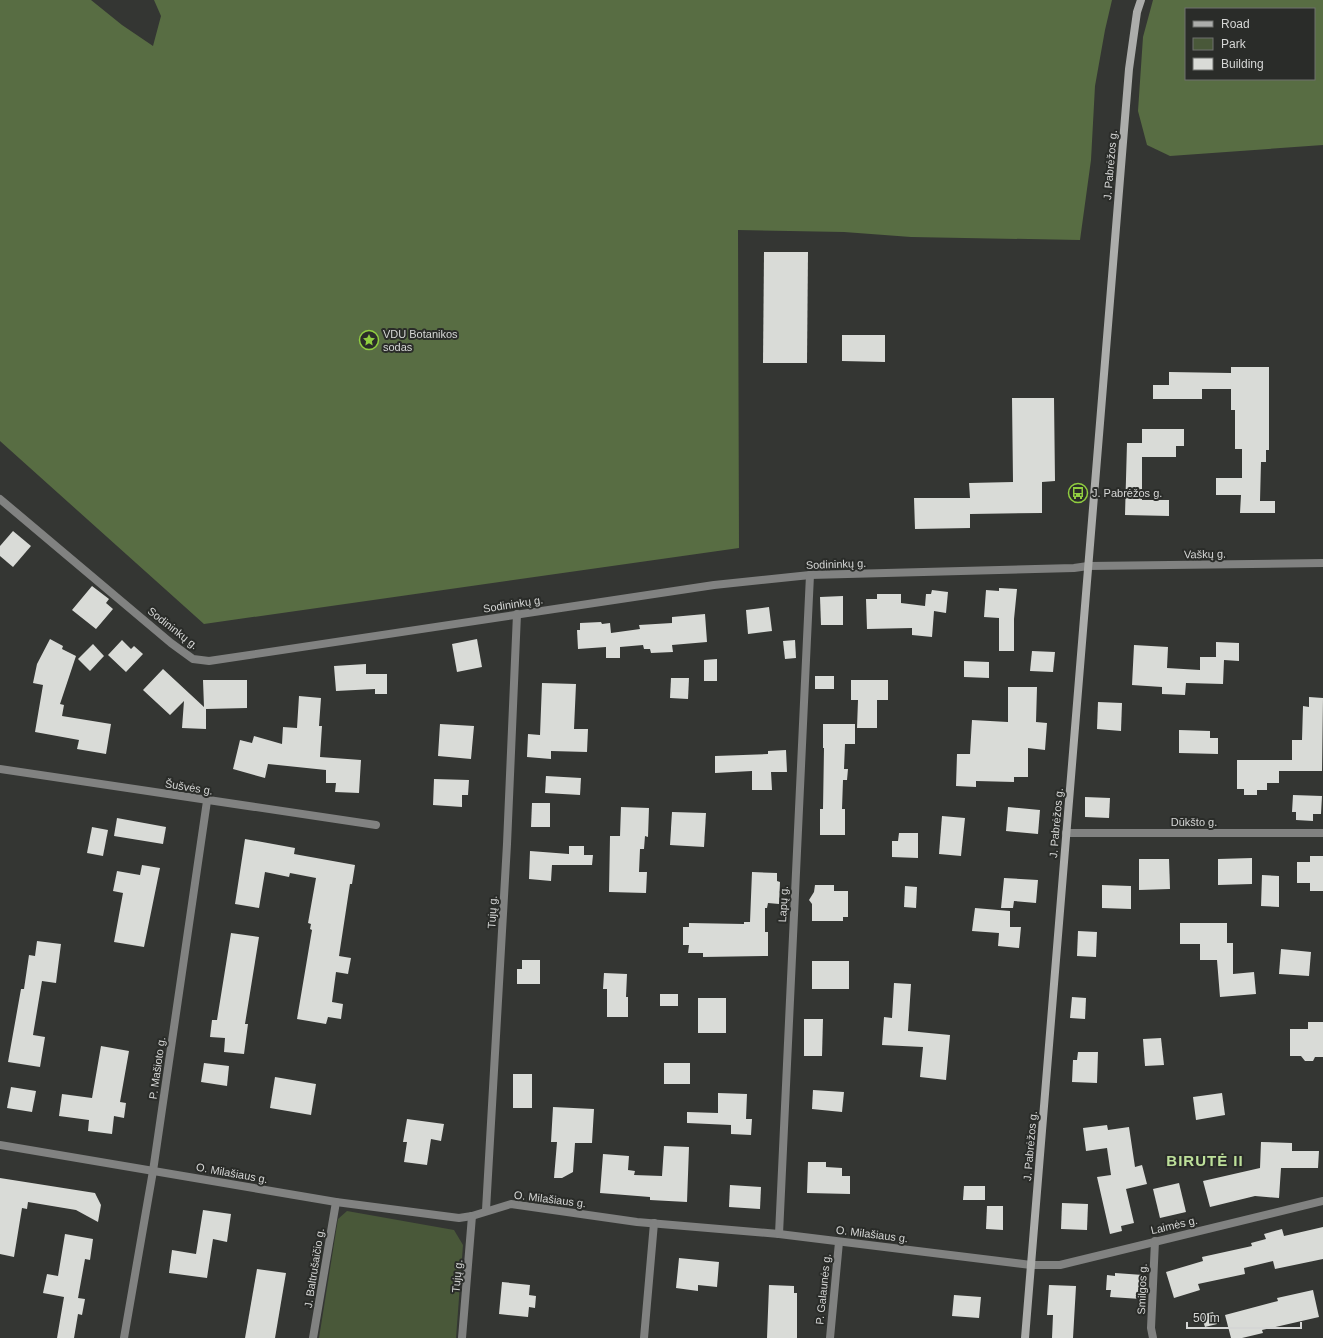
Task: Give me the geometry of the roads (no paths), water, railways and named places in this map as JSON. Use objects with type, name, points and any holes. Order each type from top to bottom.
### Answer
[{"type":"street","name":"J. Pabrėžos g.","points":[[1025,1338],[1129,69],[1137,12],[1141,0]]},
{"type":"street","name":"Sodininkų g.","points":[[0,499],[171,643],[193,659],[209,661],[228,660],[516,614],[714,585],[810,575],[1074,568],[1088,566]]},
{"type":"street","name":"Vaškų g.","points":[[1088,566],[1323,563]]},
{"type":"street","name":"Lapų g.","points":[[778,1234],[810,575]]},
{"type":"street","name":"Tujų g.","points":[[486,1210],[507,844],[516,614]]},
{"type":"street","name":"Šušvės g.","points":[[0,769],[376,825]]},
{"type":"street","name":"P. Mašioto g.","points":[[124,1338],[153,1171],[207,801]]},
{"type":"street","name":"Dūkšto g.","points":[[1066,833],[1323,833]]},
{"type":"street","name":"O. Milašiaus g.","points":[[0,1145],[336,1202],[459,1218],[472,1216],[486,1210],[511,1204],[654,1223],[778,1234],[1031,1265]]},
{"type":"street","name":"Laimės g.","points":[[1031,1265],[1060,1265],[1323,1201]]},
{"type":"street","name":"J. Baltrušaičio g.","points":[[313,1338],[336,1202]]},
{"type":"street","name":"Tujų g.","points":[[462,1338],[472,1216]]},
{"type":"street","points":[[644,1338],[654,1223]]},
{"type":"street","name":"Smilgos g.","points":[[1153,1338],[1151,1328],[1155,1241]]},
{"type":"street","name":"P. Galaunės g.","points":[[830,1338],[839,1242]]},
{"type":"place","name":"VDU Botanikos sodas","points":[[369,340]]},
{"type":"place","name":"J. Pabrėžos g.","points":[[1078,493]]},
{"type":"district","name":"BIRUTĖ II","points":[[1205,1160]]}]
